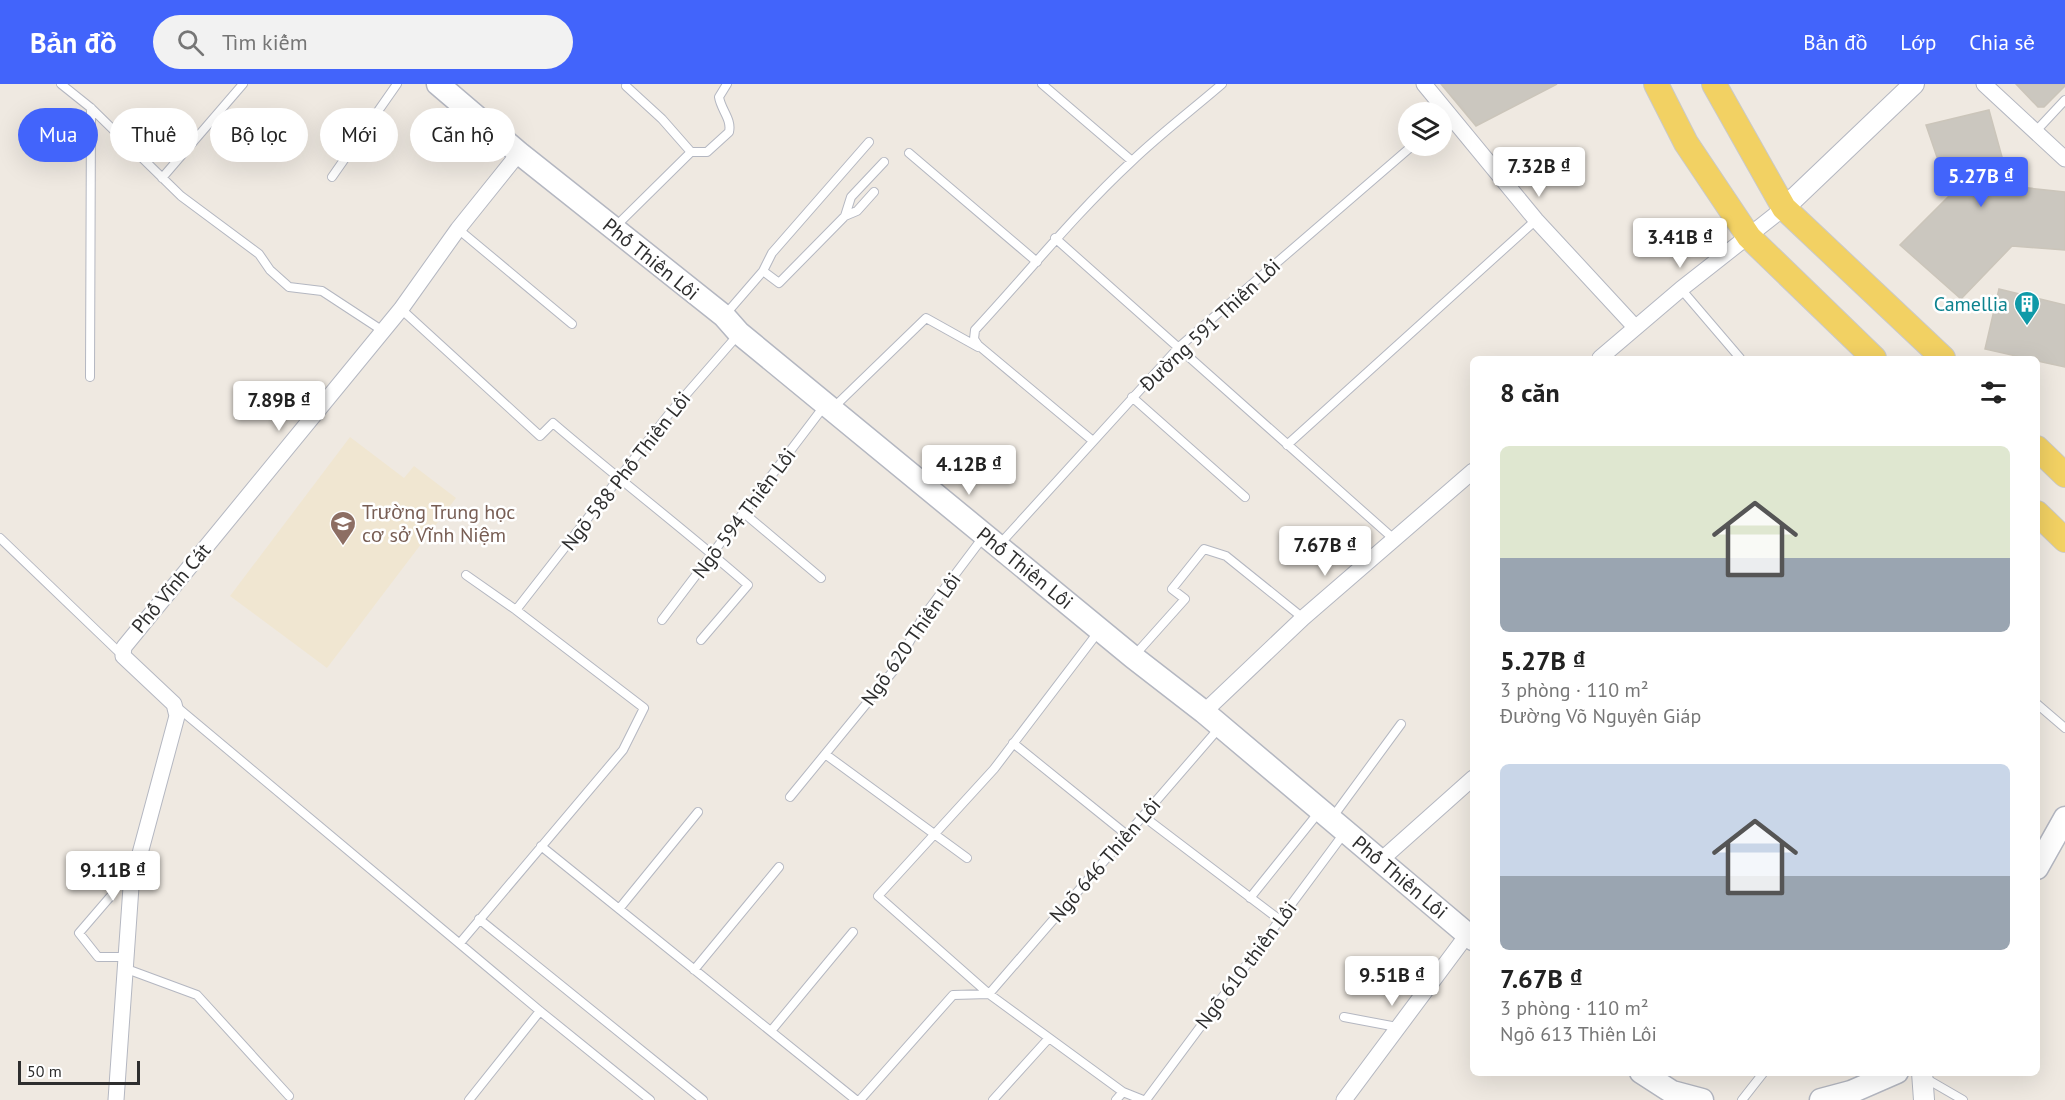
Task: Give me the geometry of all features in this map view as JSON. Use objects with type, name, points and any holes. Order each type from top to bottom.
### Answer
[{"type":"main road","name":"Phố Thiên Lôi","points":[[440,84],[519,153],[724,316],[739,333],[828,407],[1212,719],[1470,937]]},
{"type":"main road","points":[[1656,84],[1686,143],[1749,237],[1872,356]]},
{"type":"main road","points":[[1714,84],[1784,208],[1941,356]]},
{"type":"main road","points":[[2040,451],[2065,475]]},
{"type":"main road","points":[[2040,516],[2065,540]]},
{"type":"main road","points":[[2040,860],[2065,818]]},
{"type":"main road","points":[[1648,1076],[1672,1092],[1700,1100]]},
{"type":"main road","points":[[1821,1100],[1851,1092],[1888,1076]]},
{"type":"street","points":[[1424,84],[1435,102]]},
{"type":"street","points":[[1602,356],[1635,327],[1784,208],[1914,84]]},
{"type":"street","points":[[1984,84],[2065,159]]},
{"type":"street","points":[[1452,125],[1635,327]]},
{"type":"street","name":"Phố Vĩnh Cát","points":[[174,704],[123,656],[125,645],[401,309],[458,229],[519,153]]},
{"type":"street","points":[[1212,719],[1303,618],[1470,474]]},
{"type":"street","points":[[116,1100],[131,887],[177,716],[174,704]]},
{"type":"street","points":[[1381,860],[1470,781]]},
{"type":"street","points":[[1344,1100],[1397,1027],[1470,937]]},
{"type":"street","points":[[1923,1076],[1924,1100]]},
{"type":"lane","points":[[61,84],[91,108]]},
{"type":"lane","points":[[162,178],[243,84]]},
{"type":"lane","points":[[332,177],[397,84]]},
{"type":"lane","points":[[614,228],[691,152],[708,152],[729,132],[730,121],[721,106],[719,97],[727,84]]},
{"type":"lane","points":[[1042,84],[1132,161]]},
{"type":"lane","points":[[1049,91],[1057,84]]},
{"type":"lane","points":[[1093,441],[982,349],[974,339],[975,330],[1037,262],[1055,238],[1132,161],[1222,84]]},
{"type":"lane","points":[[626,86],[662,119],[691,152]]},
{"type":"lane","points":[[2036,131],[2065,100]]},
{"type":"lane","points":[[98,115],[181,196],[259,254],[270,270],[289,286],[322,291],[383,331]]},
{"type":"lane","points":[[724,316],[763,271],[772,253],[869,142]]},
{"type":"lane","points":[[909,153],[1037,262]]},
{"type":"lane","name":"Đường 591 Thiên Lôi","points":[[991,541],[1093,441],[1179,347],[1400,156]]},
{"type":"lane","points":[[90,377],[91,162]]},
{"type":"lane","points":[[845,216],[851,197],[884,162]]},
{"type":"lane","points":[[763,271],[779,283],[845,216],[857,212],[874,192]]},
{"type":"lane","points":[[1287,445],[1536,220]]},
{"type":"lane","points":[[458,229],[572,324]]},
{"type":"lane","points":[[1055,238],[1395,540]]},
{"type":"lane","points":[[1681,290],[1738,356]]},
{"type":"lane","points":[[401,309],[540,436],[553,423],[748,585],[701,640]]},
{"type":"lane","name":"Ngõ 594 Thiên Lôi","points":[[662,621],[828,407],[926,318],[982,349]]},
{"type":"lane","name":"Ngõ 588 Phố Thiên Lôi","points":[[516,610],[669,414],[739,333]]},
{"type":"lane","points":[[1132,397],[1245,497]]},
{"type":"lane","points":[[744,514],[821,578]]},
{"type":"lane","points":[[0,538],[123,656]]},
{"type":"lane","name":"Ngõ 620 Thiên Lôi","points":[[790,797],[894,670],[923,617],[991,541]]},
{"type":"lane","points":[[1133,657],[1185,599],[1172,589],[1204,549],[1226,556],[1303,618]]},
{"type":"lane","points":[[460,943],[623,750],[644,708],[516,610],[466,575]]},
{"type":"lane","points":[[1100,630],[994,769],[878,896],[989,994],[1123,1092],[1145,1100]]},
{"type":"lane","points":[[174,704],[540,1011],[650,1100]]},
{"type":"lane","points":[[2040,707],[2065,728]]},
{"type":"lane","name":"Ngõ 646 Thiên Lôi","points":[[989,994],[1143,816],[1212,719]]},
{"type":"lane","points":[[1250,898],[1332,820],[1401,724]]},
{"type":"lane","points":[[1013,743],[1127,835]]},
{"type":"lane","points":[[825,754],[968,858]]},
{"type":"lane","points":[[619,909],[698,812]]},
{"type":"lane","points":[[1143,816],[1280,920]]},
{"type":"lane","name":"Ngõ 610 thiên Lôi","points":[[1145,1100],[1280,920],[1332,820]]},
{"type":"lane","points":[[541,846],[858,1100],[953,995],[989,994]]},
{"type":"lane","points":[[694,970],[779,867]]},
{"type":"lane","points":[[110,897],[80,933],[98,957],[124,962],[197,995],[289,1096]]},
{"type":"lane","points":[[479,919],[703,1100]]},
{"type":"lane","points":[[771,1031],[853,932]]},
{"type":"lane","points":[[469,1100],[540,1011]]},
{"type":"lane","points":[[1344,1017],[1397,1027]]},
{"type":"lane","points":[[993,1100],[1049,1038]]},
{"type":"lane","points":[[1742,1100],[1761,1076]]},
{"type":"lane","points":[[1925,1076],[1963,1100]]},
{"type":"lane","points":[[1116,1100],[1123,1092]]},
{"type":"shaded area","name":"Trường Trung học cơ sở Vĩnh Niệm","points":[[350,437],[404,478],[414,466],[456,498],[327,668],[230,596]]},
{"type":"building","points":[[1441,84],[1557,84],[1476,126]]},
{"type":"building","points":[[2016,84],[2065,84],[2065,86],[2044,107],[2038,107]]},
{"type":"building","points":[[1989,110],[2010,186],[2065,192],[2065,250],[2012,246],[1961,299],[1900,245],[1950,195],[1926,125]]},
{"type":"building","name":"Camellia","points":[[1999,289],[2065,305],[2065,367],[2040,362],[2040,356],[2016,356],[1985,349]]},
{"type":"place","name":"Camellia","points":[[2027,327]]},
{"type":"place","name":"Trường Trung học cơ sở Vĩnh Niệm","points":[[343,547]]}]
